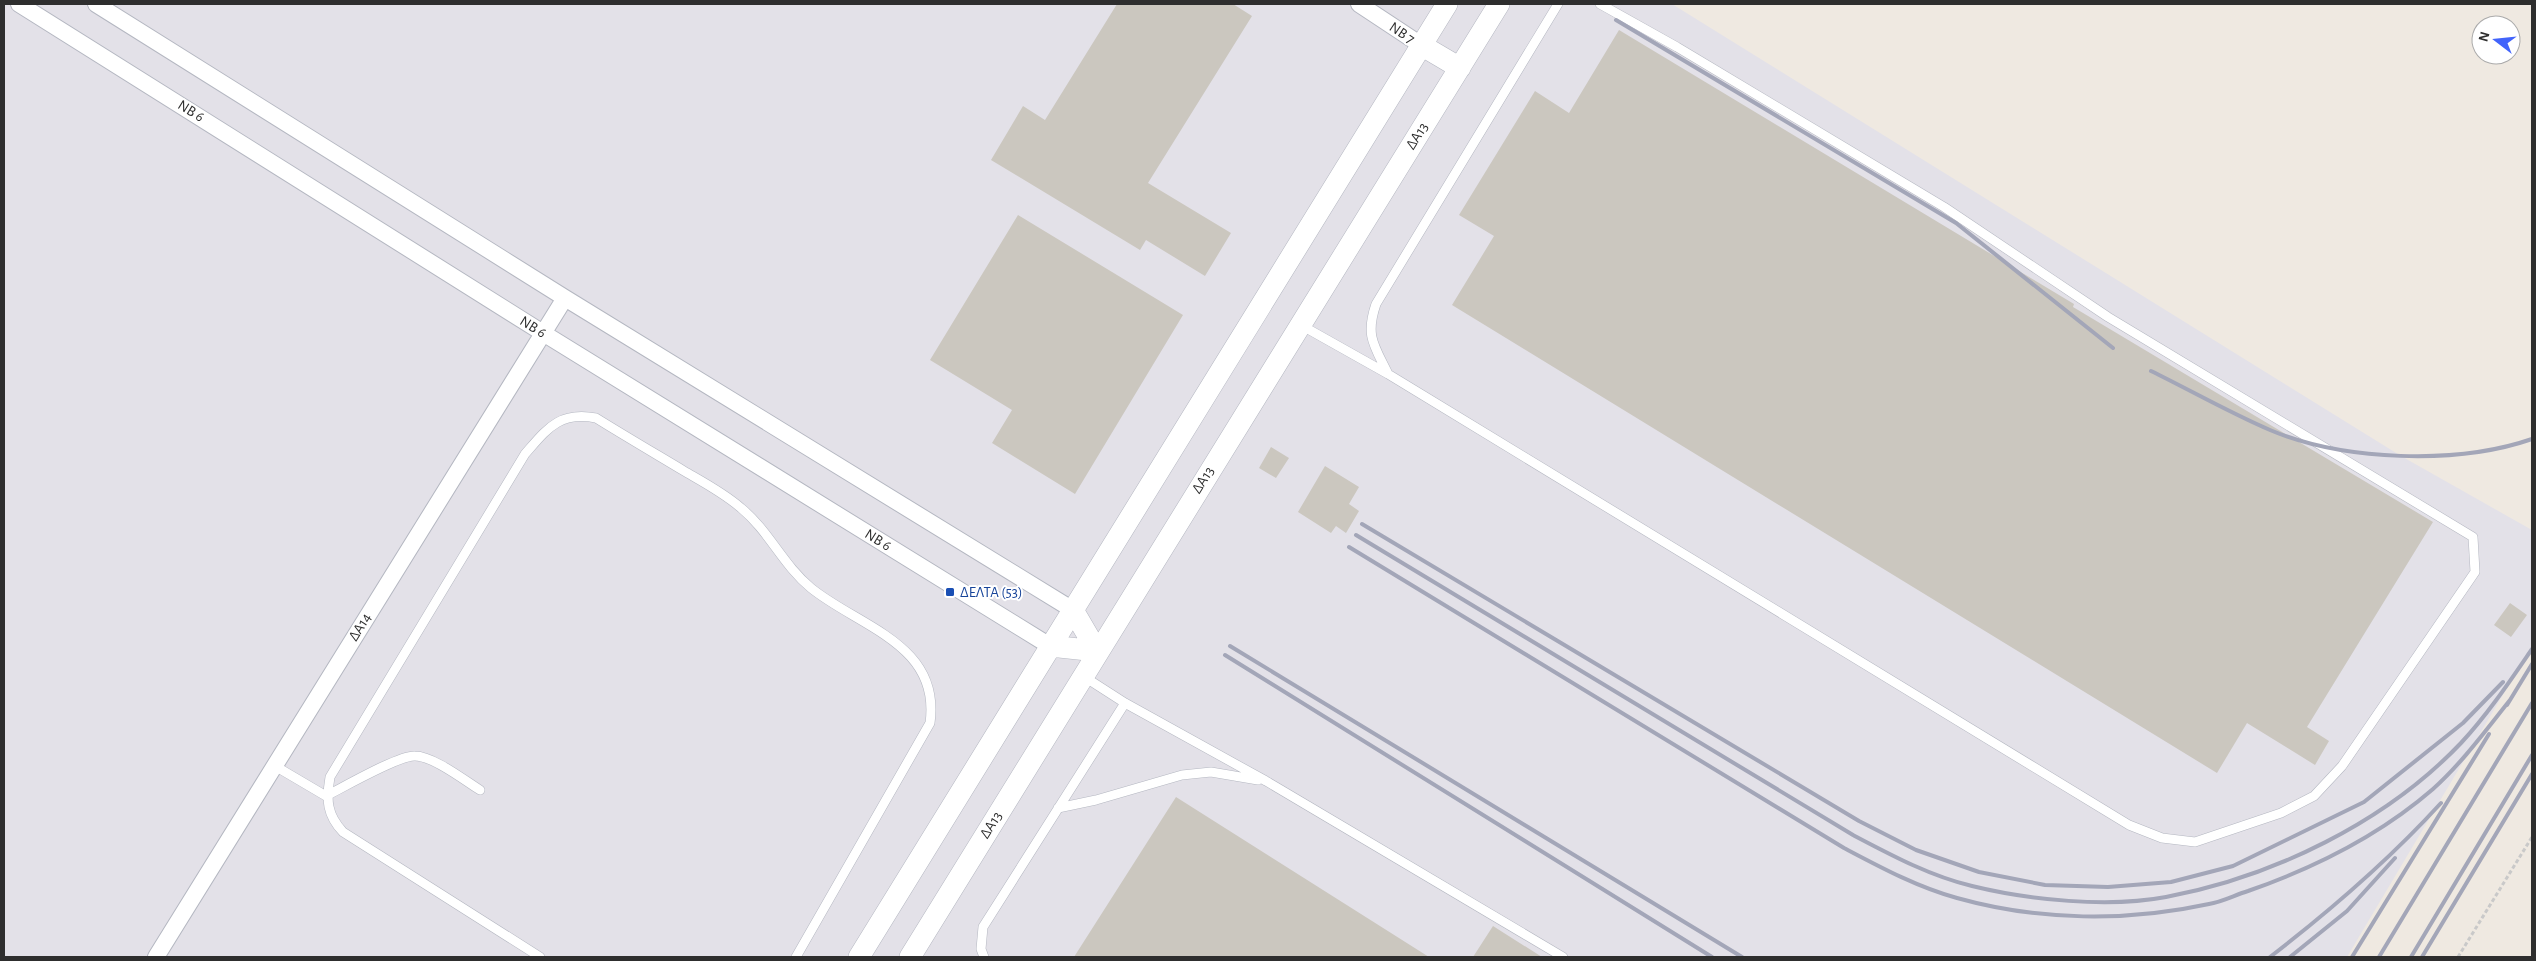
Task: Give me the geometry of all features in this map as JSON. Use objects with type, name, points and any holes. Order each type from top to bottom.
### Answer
[{"type":"street","name":"ΝΒ 6","points":[[19,4],[543,333],[1050,646]]},
{"type":"street","points":[[96,4],[565,298],[1073,610],[1097,651]]},
{"type":"street","name":"ΝΒ 7","points":[[1358,4],[1421,45]]},
{"type":"street","points":[[859,957],[1447,4]]},
{"type":"street","name":"ΔΑ13","points":[[910,957],[1299,324],[1499,4]]},
{"type":"street","points":[[1421,45],[1460,68]]},
{"type":"street","name":"ΔΑ14","points":[[156,957],[565,298]]},
{"type":"street","points":[[1050,646],[1097,651]]},
{"type":"lane","points":[[1388,374],[1371,338],[1370,322],[1376,304],[1558,4]]},
{"type":"lane","points":[[1299,324],[1388,374],[2129,825],[2162,838],[2195,842],[2281,813],[2314,796],[2342,766],[2475,572],[2473,537],[2108,317],[1944,207],[1677,47],[1600,4]]},
{"type":"lane","points":[[540,957],[343,832],[333,821],[326,796],[330,777],[525,454],[549,427],[567,417],[580,415],[596,418],[717,491],[741,508],[769,536],[790,568],[811,588],[897,643],[915,661],[928,682],[933,702],[930,723],[796,957]]},
{"type":"lane","points":[[1083,676],[1125,703],[1266,781],[1563,957]]},
{"type":"lane","points":[[984,957],[981,949],[983,927],[1125,703]]},
{"type":"lane","points":[[326,796],[393,763],[414,755],[428,759],[480,790]]},
{"type":"lane","points":[[274,766],[326,796]]},
{"type":"lane","points":[[1058,808],[1096,800],[1182,775],[1211,772],[1266,781]]},
{"type":"path","points":[[2458,957],[2532,837]]},
{"type":"shaded area","points":[[4,4],[1672,4],[2401,456],[2532,530],[2532,646],[2347,957],[4,957]]},
{"type":"building","points":[[1117,4],[1233,4],[1252,16],[1148,183],[1231,233],[1205,276],[1146,240],[1140,250],[991,160],[1023,106],[1045,120]]},
{"type":"building","points":[[1619,30],[2074,304],[2073,307],[2433,522],[2307,727],[2329,741],[2315,765],[2247,723],[2217,773],[1452,305],[1494,236],[1459,215],[1535,91],[1569,113]]},
{"type":"building","points":[[1018,215],[1183,315],[1075,494],[992,443],[1012,410],[930,360]]},
{"type":"building","points":[[1271,447],[1289,458],[1276,478],[1259,468]]},
{"type":"building","points":[[1325,466],[1359,487],[1349,504],[1359,511],[1346,533],[1336,526],[1331,533],[1298,512]]},
{"type":"building","points":[[2510,603],[2527,615],[2511,637],[2494,625]]},
{"type":"building","points":[[1176,797],[1429,957],[1074,957]]},
{"type":"building","points":[[1493,926],[1542,957],[1473,957]]},
{"type":"railway","points":[[1616,20],[1956,223],[2113,348]]},
{"type":"railway","points":[[2151,371],[2270,430],[2331,448],[2400,456],[2435,456],[2470,453],[2532,439]]},
{"type":"railway","points":[[1362,524],[1859,821],[1916,850],[1979,872],[2045,885],[2108,887],[2171,882],[2233,866],[2364,802],[2463,723],[2503,682]]},
{"type":"railway","points":[[1356,535],[1853,835],[1941,877],[1994,891],[2043,899],[2119,902],[2166,897],[2247,876],[2326,842],[2398,798],[2461,743],[2480,721],[2532,649]]},
{"type":"railway","points":[[1349,547],[1844,848],[1899,876],[1928,888],[1988,906],[2019,911],[2051,915],[2115,916],[2178,910],[2219,902],[2297,872],[2345,849],[2413,806],[2454,768],[2510,700]]},
{"type":"railway","points":[[1230,646],[1742,957]]},
{"type":"railway","points":[[1225,655],[1712,957]]},
{"type":"railway","points":[[2507,705],[2532,664]]},
{"type":"railway","points":[[2379,957],[2532,703]]},
{"type":"railway","points":[[2352,957],[2489,734]]},
{"type":"railway","points":[[2411,957],[2532,755]]},
{"type":"railway","points":[[2422,957],[2532,774]]},
{"type":"railway","points":[[2270,957],[2359,884],[2441,803]]},
{"type":"railway","points":[[2290,957],[2347,911],[2395,858]]},
{"type":"place","name":"ΔΕΛΤΑ (53)","points":[[950,592]]}]
